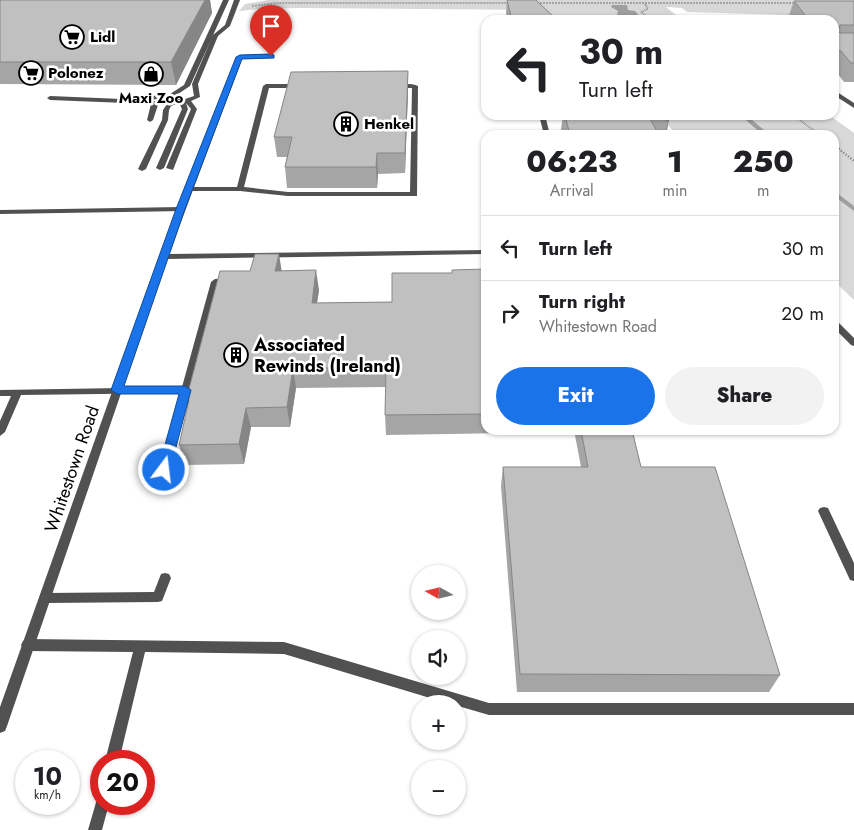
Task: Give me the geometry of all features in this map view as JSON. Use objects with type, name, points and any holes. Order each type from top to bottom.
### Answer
[{"type":"street","points":[[180,100],[226,0]]},
{"type":"street","points":[[142,169],[165,120],[166,110],[169,106],[180,100],[198,95],[196,84],[202,69],[216,35],[227,26],[237,0]]},
{"type":"street","name":"Whitestown Road","points":[[0,726],[26,645],[45,598],[181,209],[240,57],[271,56]]},
{"type":"street","points":[[240,189],[266,86],[306,86]]},
{"type":"street","points":[[189,188],[240,189],[288,194],[414,194],[415,86],[385,86]]},
{"type":"street","points":[[839,96],[854,106]]},
{"type":"street","points":[[150,120],[155,105],[153,102],[50,98],[180,100],[194,108],[170,168]]},
{"type":"street","points":[[160,168],[184,108],[180,100]]},
{"type":"street","points":[[0,212],[181,209]]},
{"type":"street","points":[[164,257],[481,252]]},
{"type":"street","points":[[164,470],[215,282],[242,281]]},
{"type":"street","points":[[839,328],[854,343]]},
{"type":"street","points":[[0,393],[185,390]]},
{"type":"street","points":[[0,432],[18,392]]},
{"type":"street","points":[[824,511],[854,576]]},
{"type":"street","points":[[45,598],[158,597],[165,578]]},
{"type":"street","points":[[26,645],[140,648],[284,648],[489,709],[854,709]]},
{"type":"street","points":[[115,750],[140,648]]},
{"type":"street","points":[[95,830],[99,815]]},
{"type":"path","points":[[251,6],[278,3],[513,3]]},
{"type":"path","points":[[533,3],[805,3]]},
{"type":"path","points":[[645,3],[648,9],[641,12],[645,15]]},
{"type":"path","points":[[800,120],[813,130]]},
{"type":"path","points":[[839,149],[854,161]]},
{"type":"shaded area","points":[[268,0],[854,0],[854,17],[839,17],[839,15],[687,12],[682,8],[666,7],[676,15],[550,15],[545,10],[300,8],[239,11],[245,4]]},
{"type":"shaded area","points":[[612,5],[627,5],[628,10],[635,11],[639,15],[618,15],[618,11],[611,7]]},
{"type":"shaded area","points":[[662,120],[836,120],[854,133],[854,300],[839,286],[839,130],[673,130]]},
{"type":"building","points":[[0,0],[205,0],[171,62],[0,62]]},
{"type":"building","points":[[507,0],[536,0],[552,15],[511,15]]},
{"type":"building","points":[[794,1],[854,1],[854,25],[840,25],[839,28],[839,15],[805,15]]},
{"type":"building","points":[[839,32],[854,33],[854,63],[851,63],[839,51]]},
{"type":"building","name":"Henkel","points":[[408,71],[405,153],[377,153],[376,167],[285,167],[292,137],[274,137],[291,72]]},
{"type":"building","points":[[566,120],[651,120],[656,130],[569,130]]},
{"type":"building","points":[[255,254],[279,254],[275,271],[316,270],[312,303],[392,302],[392,273],[452,273],[452,270],[481,269],[481,414],[385,415],[386,368],[293,368],[287,407],[246,408],[239,444],[179,445],[189,400],[186,400],[220,271],[250,271]]},
{"type":"building","points":[[582,435],[633,435],[641,467],[715,467],[780,675],[520,674],[503,467],[588,467]]},
{"type":"waterway","points":[[749,120],[761,130]]},
{"type":"waterway","points":[[839,197],[854,209]]},
{"type":"place","name":"Lidl","points":[[72,37]]},
{"type":"place","name":"Polonez","points":[[31,73]]},
{"type":"place","name":"Maxi Zoo","points":[[151,74]]},
{"type":"place","name":"Henkel","points":[[346,124]]},
{"type":"place","name":"Associated Rewinds (Ireland)","points":[[236,355]]},
{"type":"route","points":[[164,470],[185,390],[117,390],[181,209],[240,57],[271,56]]}]
